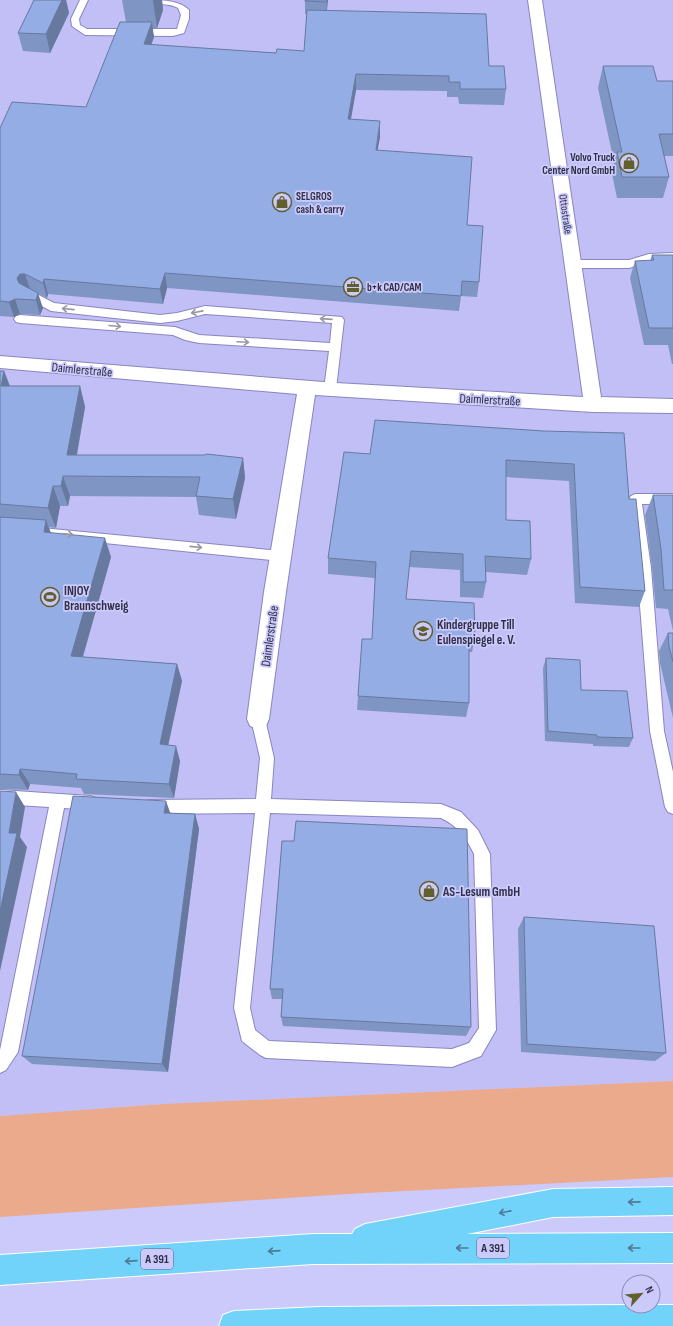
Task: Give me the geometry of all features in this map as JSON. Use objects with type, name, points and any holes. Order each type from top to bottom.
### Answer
[{"type":"highway","points":[[313,1249],[553,1203],[673,1201]]},
{"type":"highway","name":"A 391","points":[[0,1270],[313,1249],[673,1248]]},
{"type":"highway","points":[[234,1326],[319,1322],[673,1320]]},
{"type":"street","name":"Ottostraße","points":[[535,0],[593,405]]},
{"type":"street","name":"Daimlerstraße","points":[[0,362],[307,388],[593,405],[673,406]]},
{"type":"street","name":"Daimlerstraße","points":[[258,719],[280,556],[307,388]]},
{"type":"lane","points":[[84,0],[75,20],[76,26],[85,32],[173,33],[181,31],[186,14],[184,9],[171,2],[150,0]]},
{"type":"lane","points":[[573,264],[629,264],[648,258],[673,258]]},
{"type":"lane","points":[[29,294],[51,307],[160,318],[177,317],[205,310],[338,320],[330,389]]},
{"type":"lane","points":[[20,319],[175,331],[188,338],[199,339],[335,347]]},
{"type":"lane","points":[[673,499],[636,499],[644,568],[657,731],[673,807]]},
{"type":"lane","points":[[0,529],[75,535],[280,556]]},
{"type":"lane","points":[[134,806],[263,806],[441,812],[456,817],[472,835],[482,854],[488,1030],[475,1050],[452,1058],[266,1050],[248,1035],[242,1008],[263,806],[267,758],[258,719]]},
{"type":"lane","points":[[0,798],[104,804]]},
{"type":"lane","points":[[0,1064],[9,1052],[58,802]]},
{"type":"shaded area","points":[[0,0],[673,0],[673,1081],[163,1104],[0,1116]]},
{"type":"shaded area","points":[[673,1081],[673,1177],[348,1194],[0,1217],[0,1116],[163,1104]]},
{"type":"building","points":[[34,0],[62,0],[46,34],[18,33]]},
{"type":"building","points":[[305,0],[327,0],[326,2]]},
{"type":"building","name":"SELGROS cash & carry","points":[[307,10],[486,14],[489,66],[504,66],[506,89],[460,89],[460,82],[449,82],[449,76],[356,74],[348,119],[380,121],[376,150],[472,157],[467,225],[483,226],[479,282],[462,281],[461,296],[165,273],[160,289],[44,279],[43,283],[25,274],[20,274],[17,278],[19,283],[38,293],[36,300],[15,299],[9,302],[0,301],[0,128],[12,102],[86,107],[120,22],[152,22],[144,44],[276,53],[277,49],[304,51]]},
{"type":"building","points":[[603,66],[653,66],[657,81],[673,81],[673,134],[659,134],[669,177],[622,177],[617,152],[622,152]]},
{"type":"building","points":[[652,255],[673,255],[673,328],[649,328],[635,261],[654,260]]},
{"type":"building","points":[[0,371],[4,371],[1,386],[80,386],[67,455],[206,454],[243,458],[233,499],[196,496],[200,477],[63,476],[61,486],[53,486],[48,508],[0,504]]},
{"type":"building","points":[[375,420],[544,431],[624,433],[629,499],[636,499],[645,591],[580,587],[574,464],[506,460],[506,520],[530,521],[531,559],[485,556],[486,582],[463,582],[463,554],[411,551],[406,599],[474,603],[475,637],[469,637],[469,703],[358,696],[362,639],[372,639],[376,562],[328,558],[344,452],[370,454]]},
{"type":"building","points":[[653,495],[673,495],[673,590],[664,590],[661,549]]},
{"type":"building","points":[[0,517],[46,520],[44,532],[105,538],[71,656],[177,664],[160,744],[176,746],[169,784],[76,779],[77,774],[20,769],[19,775],[0,774]]},
{"type":"building","points":[[668,633],[673,633],[673,662],[669,646]]},
{"type":"building","points":[[546,658],[580,660],[581,690],[627,691],[633,738],[597,737],[597,735],[548,731]]},
{"type":"building","points":[[0,791],[16,792],[9,833],[17,833],[0,911]]},
{"type":"building","points":[[73,796],[166,801],[164,813],[195,814],[162,1064],[22,1056]]},
{"type":"building","points":[[296,821],[467,829],[471,1027],[281,1017],[283,989],[270,989],[282,841],[294,841]]},
{"type":"building","points":[[524,917],[654,926],[666,1053],[527,1044]]},
{"type":"place","name":"Volvo Truck Center Nord GmbH","points":[[629,163]]},
{"type":"place","name":"SELGROS cash & carry","points":[[282,202]]},
{"type":"place","name":"b+k CAD/CAM","points":[[353,287]]},
{"type":"place","name":"INJOY Braunschweig","points":[[50,597]]},
{"type":"place","name":"Kindergruppe Till Eulenspiegel e. V.","points":[[423,631]]},
{"type":"place","name":"AS-Lesum GmbH","points":[[429,891]]}]
